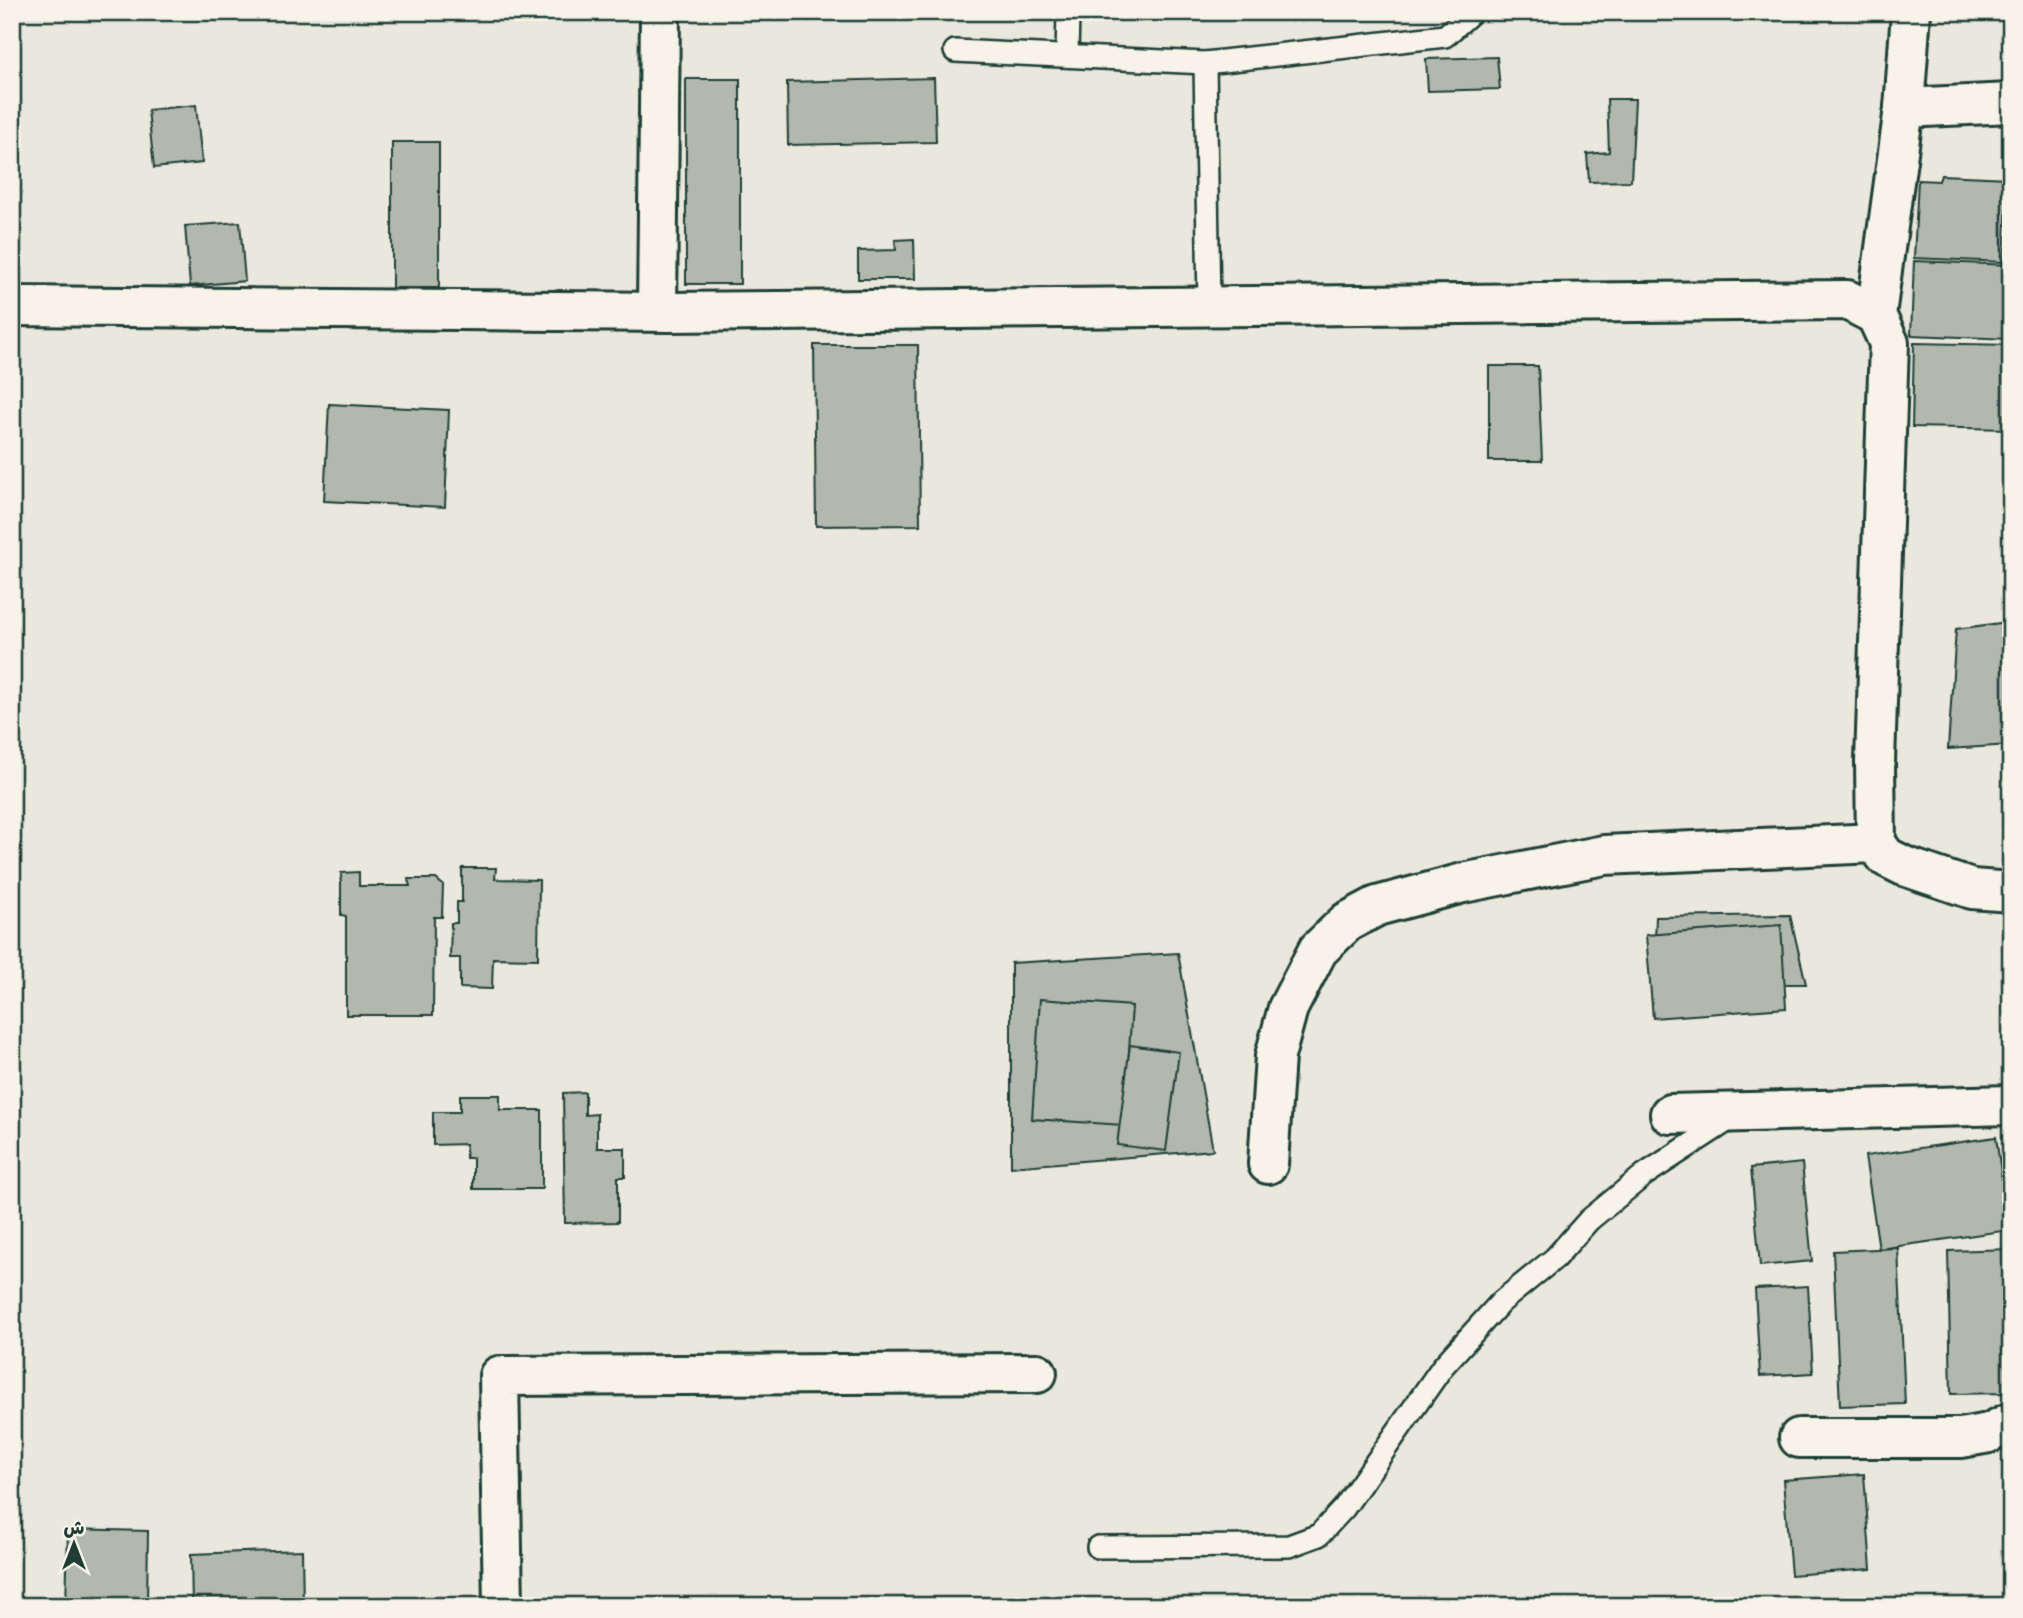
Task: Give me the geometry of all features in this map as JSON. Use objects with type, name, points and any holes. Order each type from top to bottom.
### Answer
[{"type":"street","points":[[657,311],[660,12]]},
{"type":"street","points":[[1911,12],[1904,108],[1876,315],[1889,343],[1875,762],[1876,843],[1886,858],[1904,866],[1972,889],[2011,892]]},
{"type":"street","points":[[1904,108],[2011,103]]},
{"type":"street","points":[[12,306],[657,311],[1847,300],[1876,315]]},
{"type":"street","points":[[1268,1164],[1275,1056],[1288,1008],[1318,950],[1347,922],[1367,912],[1463,883],[1604,855],[1876,843]]},
{"type":"street","points":[[1670,1114],[2011,1105]]},
{"type":"street","points":[[503,1606],[499,1376],[1037,1373]]},
{"type":"street","points":[[1799,1438],[1961,1438],[1989,1433],[2011,1422]]},
{"type":"lane","points":[[1067,56],[1068,12]]},
{"type":"lane","points":[[955,51],[1205,63],[1445,36],[1472,12]]},
{"type":"lane","points":[[1205,63],[1209,306]]},
{"type":"lane","points":[[1098,1547],[1289,1546],[1319,1535],[1344,1508],[1443,1366],[1501,1302],[1555,1258],[1589,1220],[1644,1175],[1740,1112]]},
{"type":"building","points":[[1497,57],[1500,89],[1428,91],[1426,59]]},
{"type":"building","points":[[934,78],[936,142],[788,145],[787,82]]},
{"type":"building","points":[[686,79],[740,79],[740,284],[686,284]]},
{"type":"building","points":[[1607,99],[1635,99],[1631,181],[1589,182],[1587,154],[1609,152]]},
{"type":"building","points":[[196,105],[202,163],[154,168],[148,110]]},
{"type":"building","points":[[392,142],[439,142],[439,288],[392,288]]},
{"type":"building","points":[[1941,175],[2008,178],[2004,262],[1914,258],[1918,180],[1939,181]]},
{"type":"building","points":[[240,222],[245,281],[190,286],[185,226]]},
{"type":"building","points":[[914,239],[915,279],[858,279],[858,251],[896,250],[895,240]]},
{"type":"building","points":[[1914,261],[2011,265],[2011,339],[1911,335]]},
{"type":"building","points":[[1914,343],[2011,345],[2011,429],[1912,427]]},
{"type":"building","points":[[814,345],[918,345],[920,525],[816,526]]},
{"type":"building","points":[[1489,366],[1538,366],[1542,461],[1489,461]]},
{"type":"building","points":[[329,404],[449,410],[445,507],[324,501]]},
{"type":"building","points":[[2008,622],[2011,745],[1948,749],[1956,629]]},
{"type":"building","points":[[462,868],[496,868],[495,879],[539,880],[538,959],[493,958],[492,989],[460,988],[460,958],[450,958],[451,923],[457,923],[457,902],[462,902]]},
{"type":"building","points":[[359,872],[359,886],[410,886],[408,879],[436,879],[443,885],[442,917],[434,917],[433,1015],[346,1015],[346,916],[341,915],[341,873]]},
{"type":"building","points":[[1790,915],[1806,984],[1653,984],[1656,917]]},
{"type":"building","points":[[1781,925],[1786,1008],[1653,1018],[1646,935]]},
{"type":"building","points":[[1178,953],[1213,1150],[1011,1167],[1011,963]]},
{"type":"building","points":[[1040,999],[1132,1006],[1124,1125],[1032,1119]]},
{"type":"building","points":[[13,1012],[15,1100],[12,1100]]},
{"type":"building","points":[[1130,1045],[1179,1052],[1166,1151],[1117,1145]]},
{"type":"building","points":[[585,1092],[585,1115],[597,1114],[597,1148],[625,1148],[625,1177],[618,1177],[618,1222],[565,1223],[563,1093]]},
{"type":"building","points":[[460,1095],[500,1095],[500,1110],[542,1110],[542,1189],[473,1189],[473,1158],[466,1158],[466,1144],[433,1145],[433,1112],[460,1112]]},
{"type":"building","points":[[1996,1137],[2009,1230],[1879,1249],[1865,1156]]},
{"type":"building","points":[[1802,1163],[1812,1261],[1760,1266],[1751,1168]]},
{"type":"building","points":[[1898,1248],[1905,1404],[1840,1406],[1833,1251]]},
{"type":"building","points":[[2011,1249],[2011,1393],[1951,1394],[1948,1251]]},
{"type":"building","points":[[1808,1286],[1813,1373],[1760,1376],[1755,1289]]},
{"type":"building","points":[[1864,1474],[1871,1569],[1791,1575],[1783,1480]]},
{"type":"building","points":[[68,1529],[148,1531],[147,1606],[66,1606]]},
{"type":"building","points":[[302,1550],[303,1606],[192,1606],[191,1554]]}]
